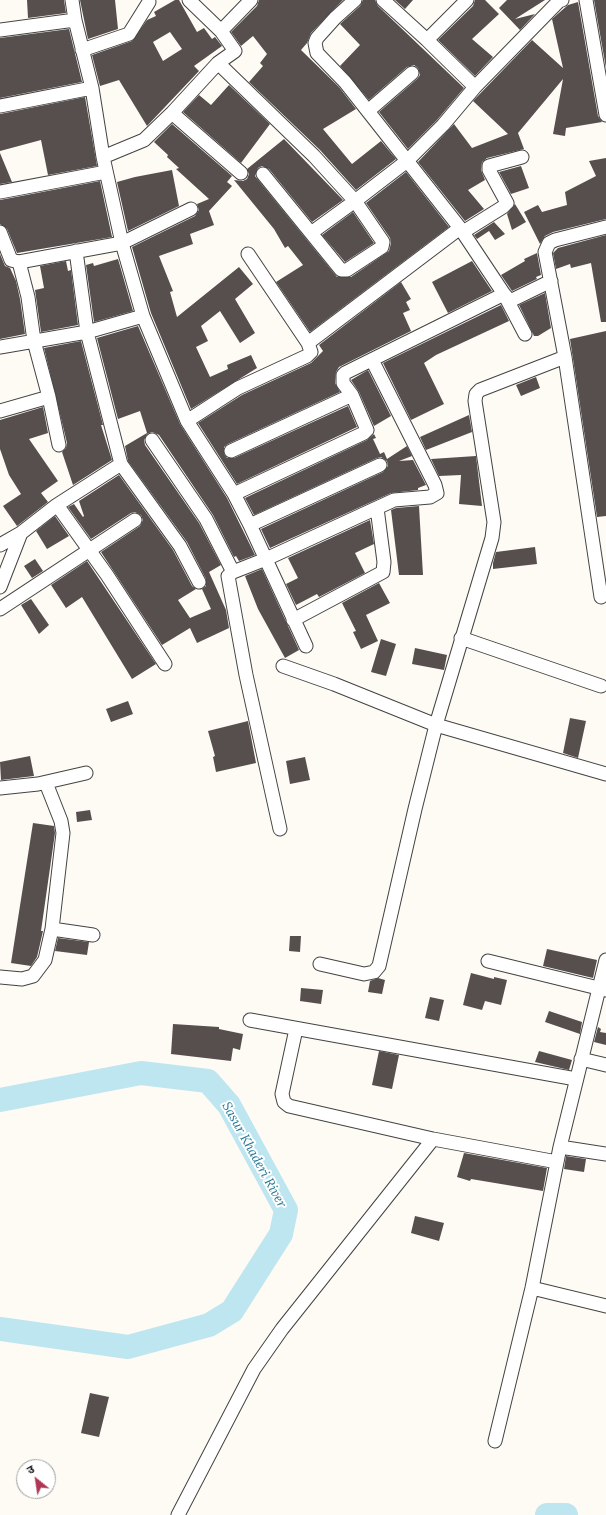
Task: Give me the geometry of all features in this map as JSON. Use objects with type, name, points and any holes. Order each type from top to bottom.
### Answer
[{"type":"street","points":[[72,0],[75,20],[92,88],[106,172],[122,243],[143,316],[187,421],[234,494],[306,646]]},
{"type":"street","points":[[103,157],[144,140],[172,113],[218,63],[235,51],[221,31],[189,0]]},
{"type":"street","points":[[221,31],[250,0]]},
{"type":"street","points":[[355,0],[334,18],[317,38],[317,53],[345,82],[462,230],[504,294],[525,334]]},
{"type":"street","points":[[383,0],[475,87]]},
{"type":"street","points":[[427,40],[467,0]]},
{"type":"street","points":[[311,233],[407,161],[443,125],[475,87],[559,1],[562,0]]},
{"type":"street","points":[[586,0],[606,115]]},
{"type":"street","points":[[82,50],[129,34],[151,1]]},
{"type":"street","points":[[0,30],[75,20]]},
{"type":"street","points":[[218,63],[314,156],[355,201],[382,238],[382,246],[347,270],[341,270],[262,174]]},
{"type":"street","points":[[368,111],[412,73]]},
{"type":"street","points":[[0,106],[92,88]]},
{"type":"street","points":[[172,113],[241,173]]},
{"type":"street","points":[[308,343],[462,230],[503,207],[506,203],[489,170],[489,166],[522,157]]},
{"type":"street","points":[[0,192],[106,172]]},
{"type":"street","points":[[0,232],[11,260],[19,262],[122,243],[192,209]]},
{"type":"street","points":[[601,597],[565,357],[545,252],[549,243],[606,227]]},
{"type":"street","points":[[76,251],[87,332],[122,464],[180,546],[199,582]]},
{"type":"street","points":[[187,421],[238,388],[307,356],[311,352],[308,343],[248,254]]},
{"type":"street","points":[[19,262],[28,297],[34,341],[49,397],[59,445]]},
{"type":"street","points":[[504,294],[510,301],[551,281]]},
{"type":"street","points":[[234,494],[364,433],[367,430],[352,395],[343,382],[342,376],[504,294]]},
{"type":"street","points":[[0,347],[87,332],[143,316]]},
{"type":"street","points":[[320,964],[364,974],[374,972],[379,966],[436,724],[492,538],[494,522],[475,401],[476,394],[480,390],[565,357]]},
{"type":"street","points":[[280,829],[227,580],[228,576],[232,572],[266,559],[377,508],[398,500],[430,497],[437,493],[437,489],[372,360]]},
{"type":"street","points":[[231,451],[352,395]]},
{"type":"street","points":[[0,412],[49,397]]},
{"type":"street","points":[[152,440],[206,519],[232,572]]},
{"type":"street","points":[[0,545],[21,533],[57,505],[122,464]]},
{"type":"street","points":[[250,525],[380,465]]},
{"type":"street","points":[[57,505],[90,551],[165,664]]},
{"type":"street","points":[[293,620],[383,572],[384,562],[377,508]]},
{"type":"street","points":[[0,609],[135,520]]},
{"type":"street","points":[[0,587],[21,533]]},
{"type":"street","points":[[461,638],[601,686]]},
{"type":"street","points":[[283,666],[334,684],[436,724],[606,774]]},
{"type":"street","points":[[0,788],[46,782],[86,773]]},
{"type":"street","points":[[0,977],[22,979],[33,976],[45,960],[52,929],[63,832],[61,821],[46,782]]},
{"type":"street","points":[[52,929],[93,935]]},
{"type":"street","points":[[495,1441],[532,1288],[560,1146],[576,1079],[603,989],[606,960]]},
{"type":"street","points":[[488,961],[603,989]]},
{"type":"street","points":[[250,1020],[576,1079]]},
{"type":"street","points":[[296,1029],[282,1094],[284,1102],[289,1106],[433,1139],[557,1162]]},
{"type":"street","points":[[581,1059],[606,1065]]},
{"type":"street","points":[[178,1515],[254,1369],[282,1328],[433,1139]]},
{"type":"street","points":[[560,1146],[606,1154]]},
{"type":"street","points":[[532,1288],[606,1306]]},
{"type":"building","points":[[27,0],[64,0],[66,13],[28,18]]},
{"type":"building","points":[[80,0],[115,0],[118,29],[88,39]]},
{"type":"building","points":[[175,0],[179,0],[197,32],[204,28],[212,39],[215,37],[222,46],[194,66],[199,71],[147,126],[119,80],[100,86],[92,55],[132,41],[147,20],[156,16],[154,12]],"holes":[[[170,32],[182,49],[163,61],[153,42]]]},
{"type":"building","points":[[259,0],[343,0],[311,33],[307,43],[301,50],[339,87],[356,109],[323,129],[352,164],[381,141],[396,159],[356,190],[320,150],[249,82],[263,66],[260,63],[267,54],[253,36],[241,46],[231,32],[257,6]]},
{"type":"building","points":[[363,0],[375,0],[378,6],[464,88],[437,120],[408,149],[379,112],[417,79],[420,75],[418,68],[414,65],[407,67],[369,100],[340,66],[360,45],[340,24],[360,6]]},
{"type":"building","points":[[395,0],[413,0],[405,9]]},
{"type":"building","points":[[475,0],[485,0],[499,14],[472,39],[493,57],[475,76],[438,40],[473,6]]},
{"type":"building","points":[[507,0],[545,0],[515,19],[535,14],[520,30],[499,8]]},
{"type":"building","points":[[594,0],[606,0],[606,68]]},
{"type":"building","points":[[578,2],[598,116],[602,122],[566,128],[565,136],[553,134],[563,79],[518,133],[524,149],[487,158],[482,162],[481,170],[485,180],[468,190],[484,209],[465,221],[418,162],[454,124],[472,148],[508,134],[473,101],[532,40],[563,68],[552,19],[568,5]]},
{"type":"building","points":[[69,29],[82,82],[0,98],[0,38]]},
{"type":"building","points":[[229,85],[270,124],[241,163],[183,112],[199,95],[211,105]]},
{"type":"building","points":[[85,97],[97,166],[48,175],[41,140],[0,151],[0,114]]},
{"type":"building","points":[[172,124],[232,176],[227,182],[232,186],[209,211],[214,225],[190,234],[193,244],[159,256],[173,291],[170,292],[177,317],[239,267],[253,284],[235,299],[255,333],[240,343],[220,311],[201,326],[208,341],[196,347],[210,377],[228,369],[227,365],[251,355],[257,368],[191,409],[151,313],[132,247],[195,216],[199,210],[197,204],[209,199],[176,169],[179,168],[154,142]]},
{"type":"building","points":[[284,139],[343,200],[312,222],[269,169],[262,166],[258,168],[255,176],[337,277],[351,277],[389,251],[391,243],[390,238],[366,203],[406,172],[449,227],[310,332],[276,282],[303,265],[288,246],[285,248],[274,229],[234,180],[243,181],[247,179],[249,174],[247,169]]},
{"type":"building","points":[[0,153],[12,182],[0,184]]},
{"type":"building","points":[[606,158],[606,219],[553,232],[545,236],[540,244],[524,212],[538,205],[542,212],[567,205],[565,192],[596,176],[589,161]]},
{"type":"building","points":[[521,166],[529,188],[511,194],[499,172]]},
{"type":"building","points":[[172,170],[179,206],[128,231],[117,182]]},
{"type":"building","points":[[100,181],[112,237],[17,253],[7,229],[0,224],[0,200]]},
{"type":"building","points":[[515,204],[526,222],[512,230],[507,214]]},
{"type":"building","points":[[353,212],[374,243],[345,262],[322,235]]},
{"type":"building","points":[[494,222],[505,234],[495,240],[489,231],[477,239],[474,235]]},
{"type":"building","points":[[606,235],[606,322],[601,322],[591,263],[571,268],[570,264],[556,269],[553,253],[558,248]]},
{"type":"building","points":[[537,253],[541,275],[536,277],[537,279],[512,291],[501,275],[525,261],[524,259]]},
{"type":"building","points":[[0,254],[5,266],[10,268],[16,281],[25,334],[0,339]]},
{"type":"building","points":[[118,259],[133,311],[94,322],[86,265],[93,263],[94,266]]},
{"type":"building","points":[[66,261],[68,271],[71,270],[78,325],[41,332],[35,290],[44,288],[40,266]]},
{"type":"building","points":[[472,261],[492,291],[448,313],[432,282]]},
{"type":"building","points":[[401,282],[411,299],[406,302],[410,310],[403,313],[411,331],[339,367],[336,372],[335,383],[340,392],[228,444],[224,447],[224,454],[227,458],[234,458],[348,406],[357,427],[237,484],[198,423],[242,395],[311,363],[323,351],[319,345]]},
{"type":"building","points":[[545,293],[551,328],[538,336],[534,336],[519,305]]},
{"type":"building","points":[[501,305],[509,321],[436,355],[424,363],[444,404],[411,420],[383,363]]},
{"type":"building","points":[[138,326],[180,424],[227,498],[255,555],[239,561],[236,556],[234,557],[213,515],[159,435],[152,432],[147,434],[144,440],[145,445],[199,523],[221,565],[209,572],[226,610],[229,628],[197,643],[190,628],[162,645],[101,552],[140,526],[143,520],[141,515],[135,512],[131,513],[91,539],[68,507],[74,504],[83,517],[84,516],[79,501],[119,475],[173,550],[192,586],[196,589],[178,600],[190,618],[211,609],[202,589],[206,586],[206,579],[187,542],[128,461],[125,446],[147,433],[140,411],[118,419],[97,338]]},
{"type":"building","points":[[606,331],[606,516],[597,517],[570,339]]},
{"type":"building","points":[[81,341],[103,425],[101,425],[112,460],[73,485],[62,452],[66,448],[67,443],[44,348]]},
{"type":"building","points":[[368,370],[391,416],[374,426],[359,392],[351,380]]},
{"type":"building","points":[[536,377],[540,388],[521,396],[516,385]]},
{"type":"building","points":[[43,407],[48,433],[29,439],[58,481],[41,493],[48,502],[17,526],[3,506],[21,494],[9,475],[0,449],[0,420]]},
{"type":"building","points":[[469,415],[472,432],[426,450],[420,437]]},
{"type":"building","points":[[374,434],[376,438],[373,439],[380,454],[384,452],[387,459],[407,446],[412,456],[399,461],[413,460],[426,485],[418,488],[418,490],[391,493],[270,548],[261,529],[383,472],[388,466],[387,461],[381,457],[377,458],[254,515],[245,498],[367,440]]},
{"type":"building","points":[[476,456],[482,506],[459,504],[461,475],[439,476],[431,459]]},
{"type":"building","points":[[419,506],[423,575],[399,575],[391,510],[396,508]]},
{"type":"building","points":[[55,516],[69,536],[47,549],[36,531]]},
{"type":"building","points":[[370,520],[374,544],[355,553],[365,573],[319,597],[317,594],[296,605],[286,584],[298,578],[288,558]]},
{"type":"building","points":[[535,547],[537,564],[493,569],[496,552]]},
{"type":"building","points":[[35,559],[43,571],[32,578],[24,566]]},
{"type":"building","points":[[87,561],[156,664],[132,679],[82,597],[66,608],[51,585]]},
{"type":"building","points":[[262,569],[299,650],[285,658],[258,609],[245,576]]},
{"type":"building","points":[[379,583],[390,603],[366,615],[378,641],[361,649],[353,632],[356,631],[342,603]]},
{"type":"building","points":[[31,599],[49,625],[39,634],[21,605]]},
{"type":"building","points":[[381,639],[396,644],[386,676],[371,672]]},
{"type":"building","points":[[415,648],[447,655],[444,670],[412,664]]},
{"type":"building","points":[[128,701],[133,714],[111,722],[106,709]]},
{"type":"building","points":[[570,718],[586,721],[578,758],[563,753]]},
{"type":"building","points":[[248,721],[256,763],[216,772],[213,757],[215,756],[208,731]]},
{"type":"building","points":[[30,756],[34,776],[1,780],[0,762]]},
{"type":"building","points":[[305,757],[310,780],[290,784],[286,761]]},
{"type":"building","points":[[90,810],[92,820],[77,822],[76,812]]},
{"type":"building","points":[[33,823],[54,826],[55,833],[41,931],[43,931],[37,957],[31,966],[11,963]]},
{"type":"building","points":[[290,936],[301,936],[300,952],[289,951]]},
{"type":"building","points":[[58,938],[89,942],[87,955],[55,951]]},
{"type":"building","points":[[547,949],[597,960],[593,978],[543,966]]},
{"type":"building","points":[[471,973],[494,979],[494,977],[507,980],[501,1005],[485,1001],[482,1010],[463,1005]]},
{"type":"building","points":[[378,978],[385,980],[382,994],[368,992],[370,981]]},
{"type":"building","points":[[301,988],[323,990],[321,1004],[300,1001]]},
{"type":"building","points":[[430,997],[444,1000],[439,1021],[425,1018]]},
{"type":"building","points":[[549,1011],[582,1022],[580,1034],[545,1022]]},
{"type":"building","points":[[173,1024],[219,1027],[219,1029],[243,1034],[240,1050],[233,1048],[231,1061],[171,1054]]},
{"type":"building","points":[[598,1027],[601,1029],[600,1032],[606,1033],[606,1045],[594,1042]]},
{"type":"building","points":[[379,1051],[399,1055],[392,1089],[372,1085]]},
{"type":"building","points":[[539,1051],[572,1060],[569,1070],[535,1062]]},
{"type":"building","points":[[464,1153],[547,1168],[543,1191],[471,1179],[470,1181],[457,1177]]},
{"type":"building","points":[[566,1156],[586,1159],[584,1172],[564,1169]]},
{"type":"building","points":[[415,1216],[444,1223],[439,1241],[411,1233]]},
{"type":"building","points":[[90,1393],[109,1397],[99,1437],[81,1433]]},
{"type":"waterway","name":"Sasur Khaderi River","points":[[0,1100],[141,1073],[208,1081],[229,1105],[286,1210],[281,1234],[232,1311],[209,1325],[128,1347],[0,1329]]},
{"type":"waterway","name":"Sasur Khaderi River","points":[[547,1515],[566,1515]]}]
